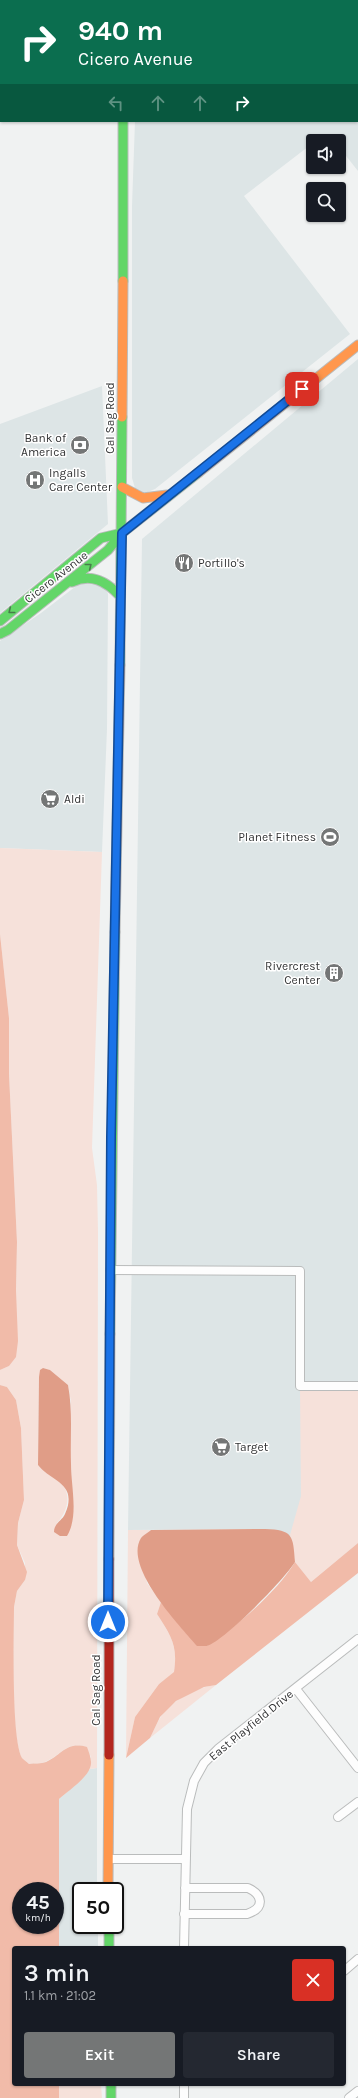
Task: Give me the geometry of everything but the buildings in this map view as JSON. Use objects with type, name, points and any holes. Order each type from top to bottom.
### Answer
[{"type":"main road","name":"Cal Sag Road","points":[[108,1882],[110,1270],[122,533],[123,122]]},
{"type":"main road","name":"Cicero Avenue","points":[[0,634],[8,630],[59,590],[108,550],[122,533],[358,345]]},
{"type":"main road","points":[[122,486],[136,496],[147,500],[171,494]]},
{"type":"main road","name":"Cicero Avenue","points":[[0,621],[101,538],[122,533]]},
{"type":"main road","points":[[59,590],[76,580],[92,577],[111,585],[120,596]]},
{"type":"main road","points":[[109,1934],[109,1946]]},
{"type":"main road","points":[[111,2086],[111,2098]]},
{"type":"street","points":[[110,1270],[300,1271],[300,1386],[358,1386]]},
{"type":"street","name":"East Playfield Drive","points":[[184,1946],[186,1809],[194,1781],[204,1763],[218,1749],[358,1639]]},
{"type":"street","points":[[296,1689],[358,1768]]},
{"type":"street","points":[[338,1817],[358,1802]]},
{"type":"street","points":[[108,1860],[186,1859]]},
{"type":"street","points":[[184,1914],[248,1914],[256,1912],[260,1905],[260,1898],[255,1891],[248,1888],[185,1888]]},
{"type":"street","points":[[346,1968],[358,1959]]},
{"type":"street","points":[[184,2086],[184,2098]]},
{"type":"street","points":[[349,2098],[358,2091]]},
{"type":"shaded area","points":[[135,122],[358,122],[358,171],[346,156],[346,134],[306,134],[306,148],[244,196],[350,334],[155,489],[145,493],[135,488],[132,478],[132,206]]},
{"type":"shaded area","name":"Rivercrest Center","points":[[358,359],[358,1543],[295,1562],[294,1548],[265,1529],[128,1530],[142,539]]},
{"type":"shaded area","points":[[102,386],[108,524],[0,613],[0,424]]},
{"type":"shaded area","points":[[84,580],[106,588],[108,594],[107,729],[102,852],[0,848],[0,641],[41,613]]},
{"type":"shaded area","points":[[0,848],[102,852],[92,1148],[97,1185],[98,1232],[97,1768],[90,1769],[91,1757],[86,1747],[79,1746],[69,1747],[43,1763],[29,1764],[22,1758],[18,1747],[16,1730],[14,1709],[14,1607],[17,1591],[25,1580],[25,1563],[17,1545],[18,1523],[24,1500],[21,1428],[16,1400],[7,1387],[0,1385],[0,1370],[9,1366],[16,1291],[17,1242],[9,1074],[9,1018],[0,934]],"holes":[[[43,1368],[50,1370],[68,1385],[71,1402],[67,1536],[57,1523],[66,1507],[66,1490],[58,1480],[38,1465],[39,1377]]]},
{"type":"shaded area","points":[[0,934],[9,1018],[9,1074],[17,1242],[16,1291],[18,1341],[16,1357],[9,1366],[0,1370]]},
{"type":"shaded area","points":[[43,1368],[50,1370],[68,1385],[70,1395],[71,1464],[74,1510],[71,1528],[67,1536],[60,1536],[54,1532],[55,1526],[65,1514],[68,1504],[66,1489],[38,1465],[39,1377],[40,1370]]},
{"type":"shaded area","points":[[0,1385],[7,1387],[16,1400],[21,1428],[24,1500],[18,1523],[17,1545],[27,1572],[25,1580],[17,1591],[14,1607],[14,1686],[18,1747],[22,1758],[29,1764],[46,1762],[69,1747],[87,1747],[91,1763],[85,1776],[59,1799],[59,1882],[12,1882],[12,1934],[59,1934],[59,1946],[12,1946],[12,2086],[59,2086],[59,2098],[0,2098]]},
{"type":"shaded area","points":[[300,1386],[358,1386],[358,1543],[311,1582],[295,1562],[290,1535],[301,1496]]},
{"type":"shaded area","points":[[265,1529],[281,1531],[290,1536],[292,1540],[295,1562],[279,1582],[240,1622],[227,1633],[207,1646],[197,1646],[167,1611],[146,1580],[140,1564],[138,1550],[141,1538],[151,1530]]},
{"type":"shaded area","points":[[128,1530],[151,1530],[141,1538],[147,1583],[161,1602],[157,1614],[170,1635],[174,1648],[175,1663],[174,1673],[159,1684],[135,1717],[126,1758]]},
{"type":"shaded area","points":[[358,1543],[358,1573],[216,1685],[204,1687],[176,1701],[160,1717],[150,1738],[126,1758],[135,1717],[159,1684],[174,1672],[175,1655],[172,1641],[157,1614],[161,1602],[187,1634],[207,1646],[243,1619],[267,1597],[295,1562],[311,1582]]},
{"type":"shaded area","points":[[216,1685],[150,1738],[165,1711],[178,1700],[200,1688]]},
{"type":"shaded area","points":[[97,1768],[97,1882],[72,1882],[72,1934],[98,1934],[98,1946],[59,1946],[59,1934],[64,1934],[64,1882],[59,1882],[59,1799],[80,1781],[90,1769]]},
{"type":"shaded area","points":[[59,2086],[101,2086],[102,2098],[59,2098]]},
{"type":"traffic: fast","points":[[123,122],[123,281]]},
{"type":"traffic: fast","points":[[120,665],[122,417]]},
{"type":"traffic: fast","points":[[0,634],[8,630],[108,550],[122,533],[198,473]]},
{"type":"traffic: fast","points":[[0,621],[101,538],[122,533]]},
{"type":"traffic: fast","points":[[72,582],[86,578],[98,580],[109,586],[120,596]]},
{"type":"traffic: fast","points":[[110,1334],[115,932]]},
{"type":"traffic: fast","points":[[109,1934],[109,1946]]},
{"type":"traffic: fast","points":[[111,2086],[111,2098]]},
{"type":"traffic: slow","points":[[122,417],[123,281]]},
{"type":"traffic: slow","points":[[198,473],[358,345]]},
{"type":"traffic: slow","points":[[122,487],[143,498],[167,495]]},
{"type":"traffic: slow","points":[[115,932],[120,665]]},
{"type":"traffic: slow","points":[[109,1559],[110,1334]]},
{"type":"traffic: slow","points":[[108,1882],[109,1755]]},
{"type":"traffic: jam","points":[[109,1559],[109,1755]]},
{"type":"place","name":"Bank of America","points":[[80,445]]},
{"type":"place","name":"Ingalls Care Center","points":[[35,480]]},
{"type":"place","name":"Portillo's","points":[[184,563]]},
{"type":"place","name":"Aldi","points":[[50,799]]},
{"type":"place","name":"Planet Fitness","points":[[330,837]]},
{"type":"place","name":"Rivercrest Center","points":[[334,973]]},
{"type":"place","name":"Target","points":[[221,1447]]},
{"type":"route","points":[[108,1622],[111,1137],[122,533],[302,389]]}]
